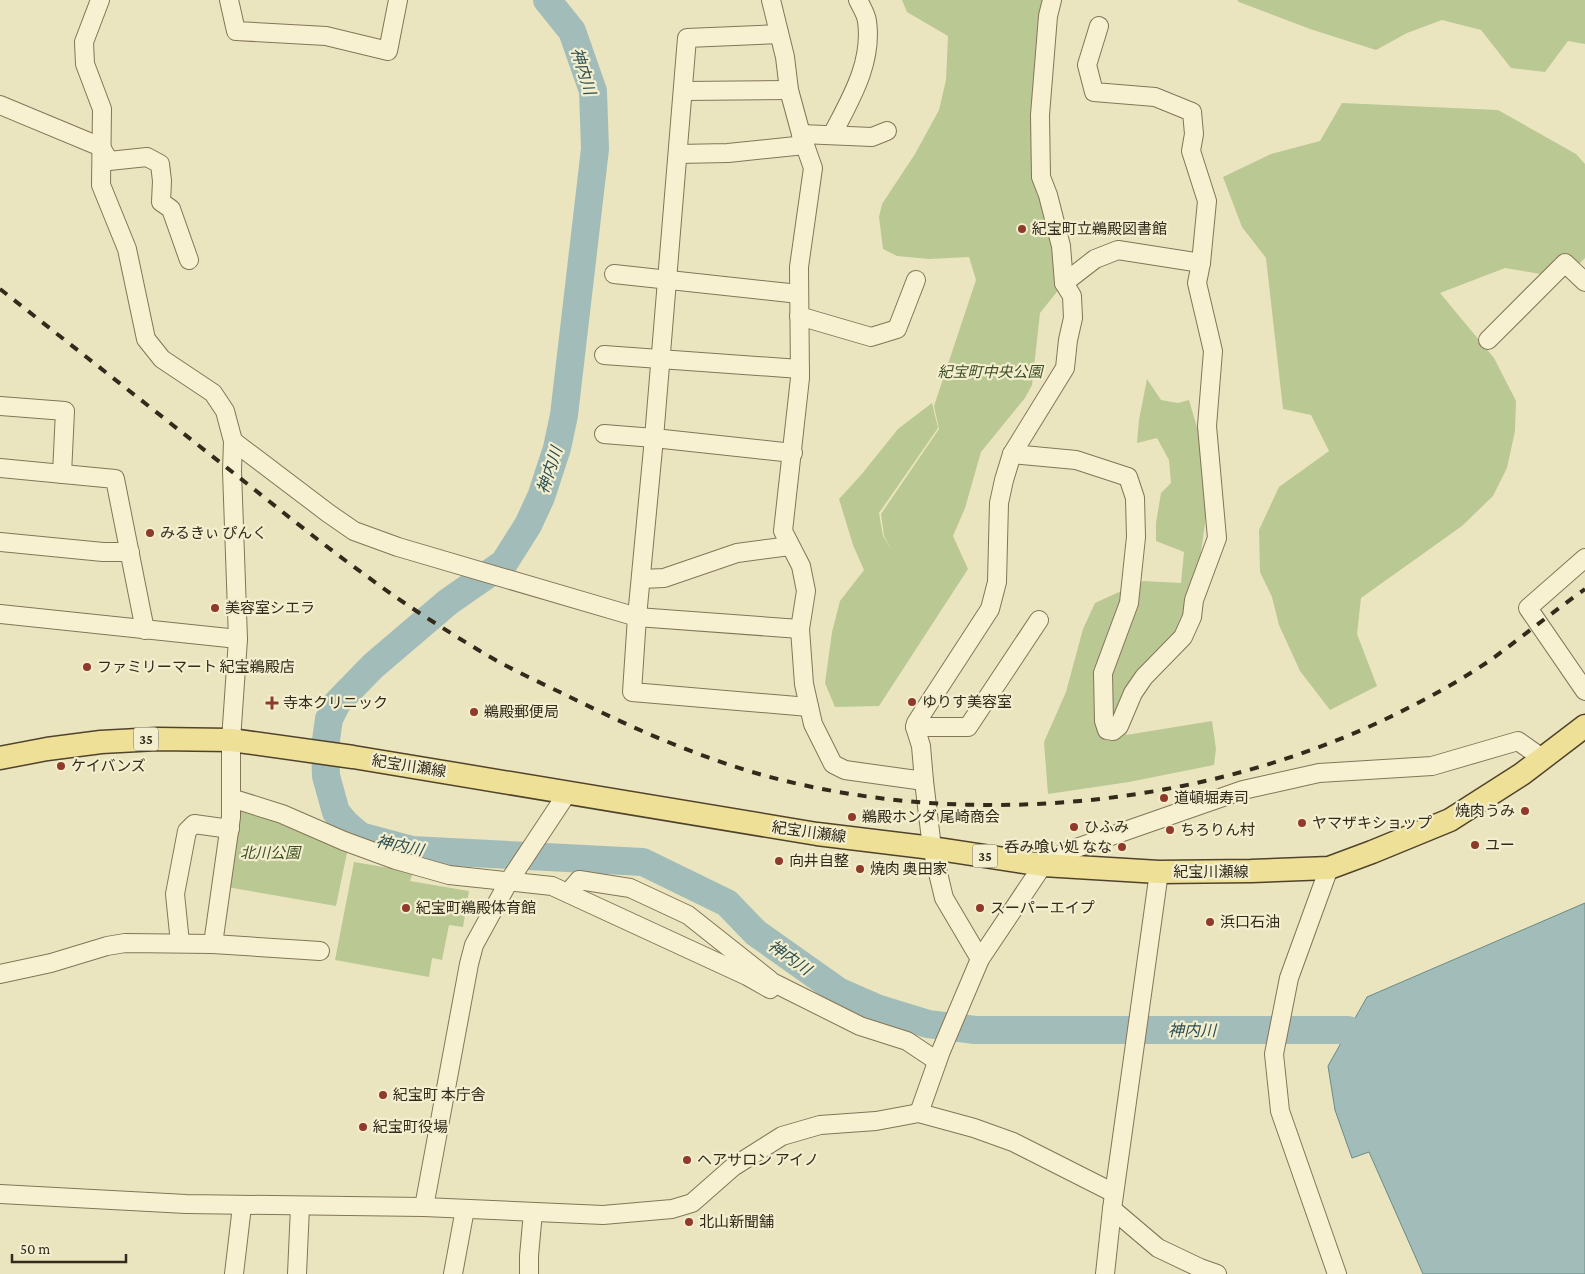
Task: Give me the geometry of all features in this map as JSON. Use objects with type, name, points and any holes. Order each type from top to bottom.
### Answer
[{"type":"main road","name":"紀宝川瀬線","points":[[0,758],[47,748],[101,742],[157,739],[231,740],[352,757],[817,834],[932,848],[1043,865],[1159,872],[1251,871],[1329,868],[1450,820],[1522,774],[1585,726]]},
{"type":"street","points":[[100,0],[84,42],[85,64],[102,109],[101,185],[127,249],[146,339],[162,359],[213,393],[225,411],[233,441],[232,471],[238,639],[231,740],[230,829],[213,944]]},
{"type":"street","points":[[229,0],[236,32],[326,36],[388,51],[398,0]]},
{"type":"street","points":[[771,0],[785,57],[789,90],[813,168],[799,267],[800,369],[793,453],[783,531],[801,566],[806,591],[800,629],[804,684],[813,724],[833,764],[845,770],[924,782]]},
{"type":"street","points":[[832,135],[858,85],[867,47],[867,20],[858,0]]},
{"type":"street","points":[[980,959],[944,898],[932,848],[924,782],[922,746],[915,726],[990,609],[997,582],[999,503],[1012,454],[1065,368],[1073,318],[1072,296],[1064,283],[1061,246],[1048,195],[1040,177],[1040,114],[1048,16],[1052,0]]},
{"type":"street","points":[[1012,454],[1076,460],[1128,476],[1135,498],[1136,537],[1129,603],[1103,673],[1104,721],[1107,730],[1113,731],[1118,726],[1133,693],[1144,677],[1183,637],[1192,617],[1194,600],[1218,538],[1207,426],[1213,351],[1197,283],[1201,263],[1207,201],[1191,151],[1194,134],[1192,112],[1155,97],[1094,92],[1087,65],[1099,26]]},
{"type":"street","points":[[779,34],[687,38],[632,692],[809,707]]},
{"type":"street","points":[[683,91],[789,90]]},
{"type":"street","points":[[0,105],[101,147],[109,160],[148,157],[160,164],[162,182],[161,202],[171,209],[188,260]]},
{"type":"street","points":[[678,154],[728,153],[832,135],[872,138],[887,131]]},
{"type":"street","points":[[1064,283],[1095,259],[1118,250],[1201,263]]},
{"type":"street","points":[[1488,340],[1565,264],[1585,282]]},
{"type":"street","points":[[614,274],[799,294]]},
{"type":"street","points":[[799,316],[871,337],[897,329],[916,280]]},
{"type":"street","points":[[604,355],[800,369]]},
{"type":"street","points":[[0,406],[66,411],[62,474]]},
{"type":"street","points":[[604,434],[793,453]]},
{"type":"street","points":[[233,441],[354,531],[398,547],[637,617],[800,629]]},
{"type":"street","points":[[0,468],[115,479],[145,630]]},
{"type":"street","points":[[0,542],[103,552],[130,552]]},
{"type":"street","points":[[641,579],[664,578],[737,553],[790,546]]},
{"type":"street","points":[[1585,558],[1528,608],[1585,691]]},
{"type":"street","points":[[0,614],[238,639]]},
{"type":"street","points":[[915,726],[968,727],[1039,620]]},
{"type":"street","points":[[919,1113],[939,1056],[980,959],[1043,865],[1065,852],[1243,790],[1319,773],[1432,766],[1518,741],[1542,758]]},
{"type":"street","points":[[424,1207],[468,964],[474,945],[509,881],[568,792]]},
{"type":"street","points":[[231,798],[282,814],[344,841],[396,860],[450,875],[552,886],[738,972],[770,989],[776,984]]},
{"type":"street","points":[[180,943],[175,894],[188,831],[194,824],[230,829]]},
{"type":"street","points":[[1329,868],[1289,978],[1274,1054],[1280,1111],[1337,1274]]},
{"type":"street","points":[[1105,1274],[1113,1201],[1159,872]]},
{"type":"street","points":[[568,893],[579,880],[630,888],[688,915],[776,984],[860,1026],[906,1041],[939,1056]]},
{"type":"street","points":[[0,974],[125,943],[213,944],[320,951]]},
{"type":"street","points":[[0,1194],[242,1206],[424,1207],[603,1215],[672,1209],[692,1202],[733,1168],[782,1136],[820,1126],[876,1121],[919,1113],[974,1128],[1013,1142],[1113,1201],[1158,1248],[1217,1274]]},
{"type":"street","points":[[234,1274],[242,1206]]},
{"type":"street","points":[[297,1274],[300,1207]]},
{"type":"street","points":[[453,1274],[465,1209]]},
{"type":"street","points":[[530,1274],[529,1256],[533,1212]]},
{"type":"green space","name":"紀宝町中央公園","points":[[902,0],[1046,0],[1040,115],[1064,283],[1040,313],[1032,385],[1025,398],[981,452],[965,508],[953,536],[968,569],[879,706],[835,707],[825,683],[832,632],[840,601],[864,570],[853,545],[839,499],[898,429],[932,403],[938,428],[879,513],[883,536],[892,550],[884,536],[881,514],[939,429],[934,406],[976,280],[969,257],[929,259],[897,256],[883,249],[879,217],[882,204],[915,154],[939,110],[946,80],[948,36],[907,12]]},
{"type":"green space","points":[[1237,0],[1585,0],[1585,44],[1568,41],[1545,72],[1511,68],[1481,30],[1442,20],[1407,33],[1376,50],[1310,29]]},
{"type":"green space","points":[[1342,103],[1498,110],[1576,154],[1585,164],[1585,258],[1565,278],[1505,268],[1440,293],[1494,358],[1516,401],[1515,431],[1507,468],[1493,496],[1462,526],[1361,598],[1357,634],[1377,686],[1330,710],[1300,671],[1279,625],[1272,597],[1260,572],[1259,530],[1279,487],[1329,451],[1311,415],[1283,409],[1266,258],[1242,227],[1223,177],[1271,154],[1320,141]]},
{"type":"green space","points":[[1147,379],[1161,400],[1178,403],[1189,400],[1207,462],[1205,524],[1194,600],[1178,642],[1138,686],[1126,735],[1212,721],[1216,749],[1214,765],[1129,782],[1048,794],[1044,742],[1066,692],[1083,629],[1095,603],[1143,581],[1181,583],[1184,552],[1156,541],[1156,523],[1161,493],[1171,483],[1169,460],[1157,438],[1137,443],[1139,420]]},
{"type":"green space","name":"北川公園","points":[[231,798],[349,843],[336,906],[221,886]]},
{"type":"green space","name":"紀宝町鵜殿体育館","points":[[354,862],[413,872],[410,881],[469,891],[463,927],[449,925],[442,960],[432,958],[429,977],[335,960]]},
{"type":"water","points":[[1585,903],[1585,1274],[1423,1274],[1369,1152],[1352,1158],[1335,1110],[1328,1066],[1367,997]]},
{"type":"waterway","name":"神内川","points":[[547,0],[572,31],[593,91],[595,149],[564,415],[557,448],[541,497],[528,525],[504,563],[448,602],[373,666],[337,703],[329,719],[325,747],[326,776],[336,812],[360,836],[412,850],[643,862],[727,903],[756,933],[838,991],[879,1009],[928,1024],[975,1030],[1348,1030]]},
{"type":"railway","points":[[0,289],[332,550],[409,606],[480,651],[591,707],[686,749],[759,774],[837,792],[917,802],[998,805],[1080,801],[1161,790],[1240,772],[1317,748],[1390,717],[1429,697],[1492,659],[1585,589]]},
{"type":"place","name":"紀宝町立鵜殿図書館","points":[[1022,229]]},
{"type":"place","name":"みるきぃ ぴんく","points":[[150,533]]},
{"type":"place","name":"美容室シエラ","points":[[215,608]]},
{"type":"place","name":"ファミリーマート 紀宝鵜殿店","points":[[87,667]]},
{"type":"place","name":"ゆりす美容室","points":[[912,702]]},
{"type":"place","name":"寺本クリニック","points":[[272,703]]},
{"type":"place","name":"鵜殿郵便局","points":[[474,712]]},
{"type":"place","name":"ケイバンズ","points":[[61,766]]},
{"type":"place","name":"道頓堀寿司","points":[[1164,798]]},
{"type":"place","name":"焼肉うみ","points":[[1525,811]]},
{"type":"place","name":"鵜殿ホンダ 尾崎商会","points":[[852,817]]},
{"type":"place","name":"ヤマザキショップ","points":[[1302,823]]},
{"type":"place","name":"ひふみ","points":[[1074,827]]},
{"type":"place","name":"ちろりん村","points":[[1170,830]]},
{"type":"place","name":"ユー","points":[[1475,845]]},
{"type":"place","name":"呑み喰い処 なな","points":[[1122,847]]},
{"type":"place","name":"向井自整","points":[[779,861]]},
{"type":"place","name":"焼肉 奥田家","points":[[860,869]]},
{"type":"place","name":"紀宝町鵜殿体育館","points":[[406,908]]},
{"type":"place","name":"スーパーエイプ","points":[[980,908]]},
{"type":"place","name":"浜口石油","points":[[1210,922]]},
{"type":"place","name":"紀宝町 本庁舎","points":[[383,1095]]},
{"type":"place","name":"紀宝町役場","points":[[363,1127]]},
{"type":"place","name":"ヘアサロン アイノ","points":[[687,1160]]},
{"type":"place","name":"北山新聞舗","points":[[689,1222]]}]
